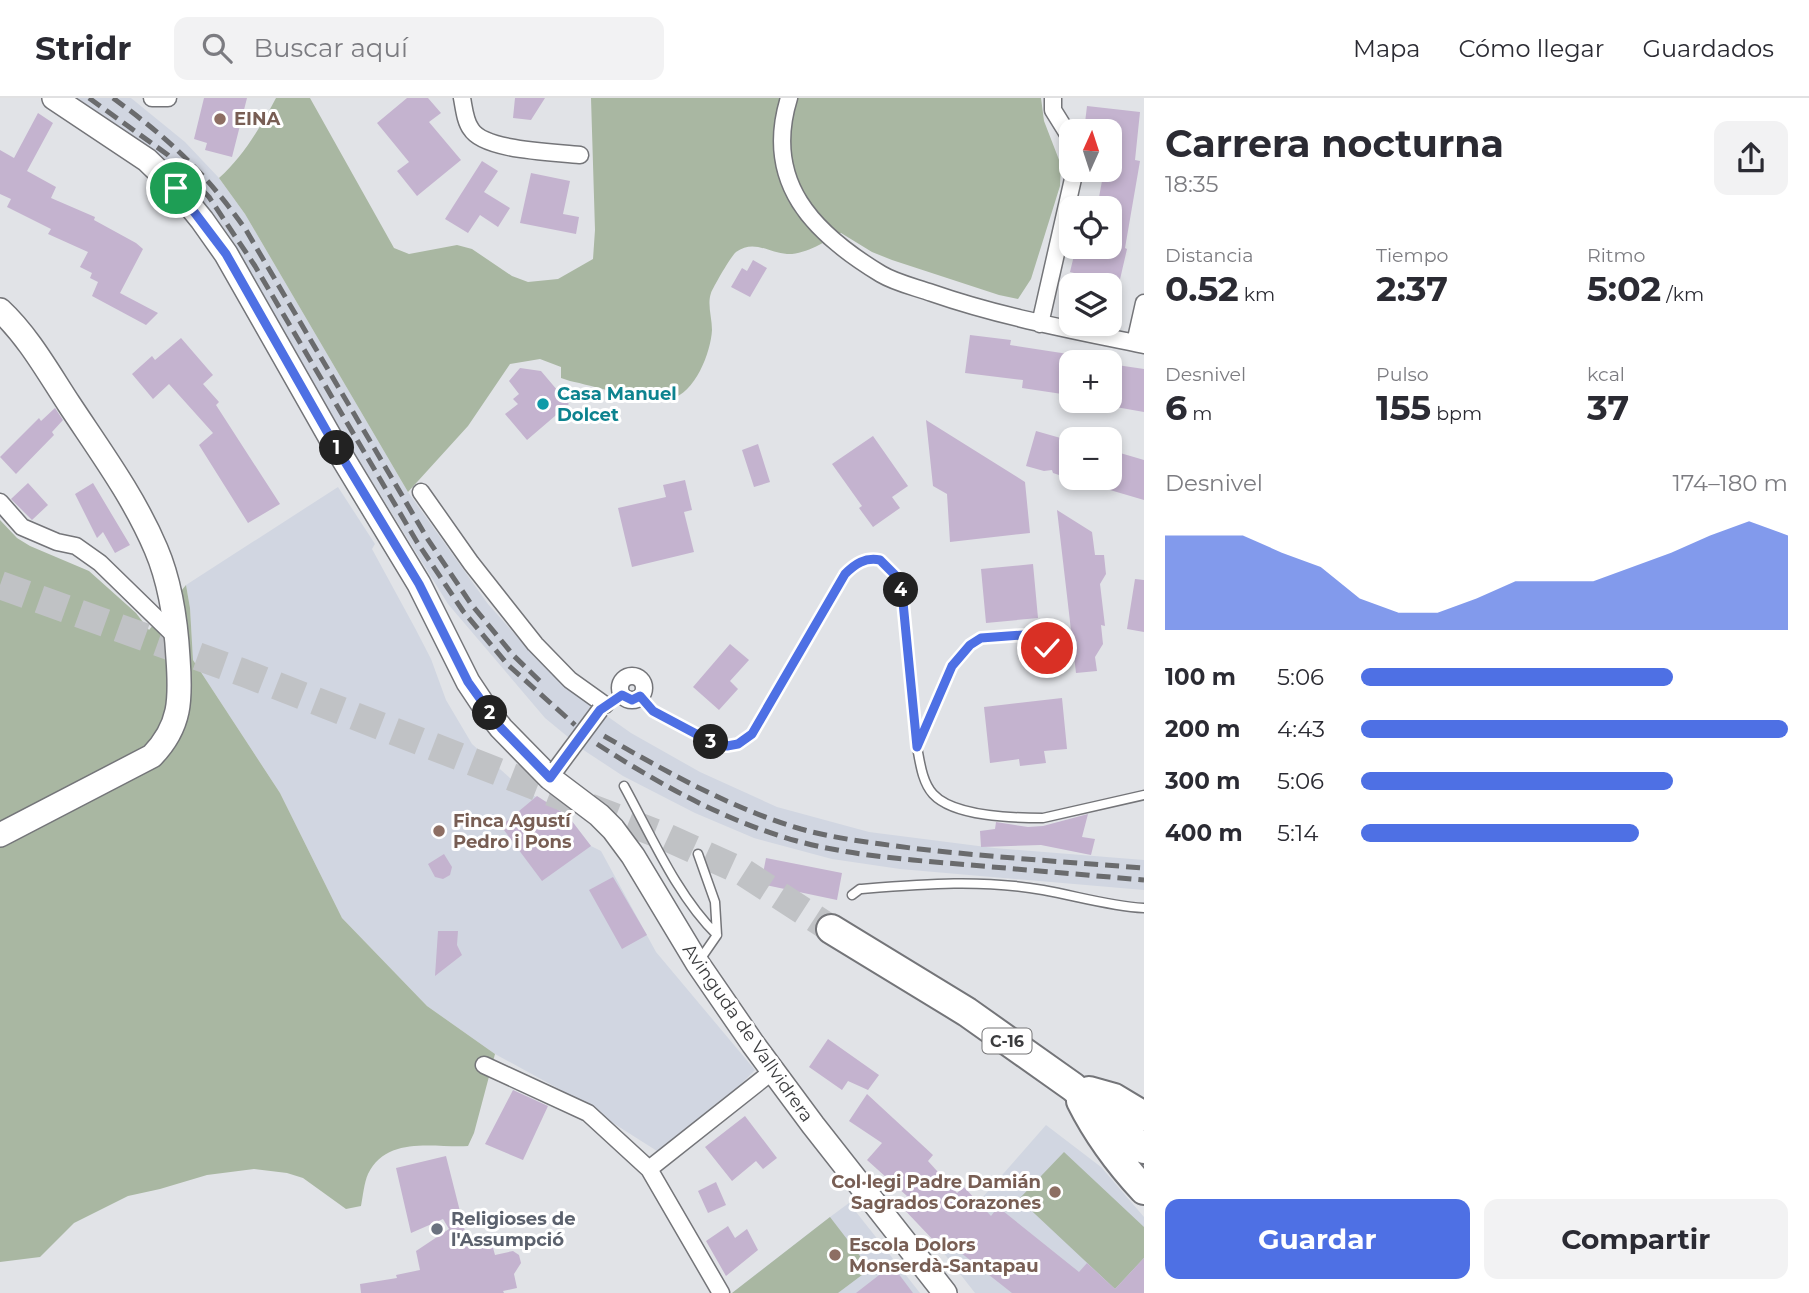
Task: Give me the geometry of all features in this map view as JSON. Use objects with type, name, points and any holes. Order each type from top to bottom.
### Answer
[{"type":"highway","name":"C-16","points":[[831,929],[967,1012],[1073,1087],[1144,1149]]},
{"type":"highway","points":[[1073,1087],[1114,1098],[1144,1116]]},
{"type":"highway","points":[[1073,1087],[1095,1130],[1144,1190]]},
{"type":"main road","name":"Avinguda de Vallvidrera","points":[[54,98],[147,160],[176,188],[202,220],[226,254],[330,437],[419,584],[468,682],[501,728],[613,829],[633,856],[698,964],[813,1125],[945,1293]]},
{"type":"main road","points":[[0,310],[35,352],[129,496],[157,550],[170,594],[177,638],[179,676],[176,719],[162,746],[143,762],[0,835]]},
{"type":"street","points":[[152,98],[168,98]]},
{"type":"street","points":[[462,98],[470,129],[479,138],[493,144],[580,155]]},
{"type":"street","points":[[789,98],[781,134],[784,169],[799,204],[836,242],[883,275],[950,299],[1040,324],[1140,344],[1144,303]]},
{"type":"street","points":[[1053,98],[1053,110],[1059,120]]},
{"type":"street","points":[[1040,324],[1072,182]]},
{"type":"street","points":[[421,492],[471,563],[535,644],[570,680],[603,707]]},
{"type":"street","points":[[0,502],[22,527],[57,542],[76,546],[100,563],[177,638]]},
{"type":"street","points":[[553,773],[603,707],[622,695],[632,700],[640,696]]},
{"type":"street","points":[[484,1065],[588,1113],[649,1169],[721,1293]]},
{"type":"street","points":[[649,1169],[774,1070]]},
{"type":"lane","points":[[640,696],[653,711],[715,744],[727,746],[747,739],[845,574],[853,566],[873,559],[880,560],[896,576],[902,592],[917,747],[922,771],[933,793],[951,805],[980,813],[1043,818],[1144,796]]},
{"type":"lane","points":[[917,747],[952,666],[970,645],[981,638],[1023,635],[1047,648]]},
{"type":"lane","points":[[624,786],[671,872],[703,922],[716,935]]},
{"type":"lane","points":[[698,855],[715,902],[716,935],[698,964]]},
{"type":"lane","points":[[852,895],[860,888],[947,881],[1043,890],[1116,907],[1144,908]]},
{"type":"shaded area","points":[[77,98],[131,98],[185,142],[219,178],[245,214],[408,492],[488,604],[534,656],[580,697],[631,733],[700,772],[777,807],[869,832],[994,848],[1144,860],[1144,890],[900,869],[832,859],[754,838],[695,813],[623,776],[585,751],[545,718],[448,604],[261,296],[165,162]]},
{"type":"shaded area","name":"Finca Agustí Pedro i Pons","points":[[338,487],[375,544],[372,549],[431,659],[446,700],[472,744],[521,788],[568,816],[591,846],[601,851],[656,952],[755,1070],[657,1151],[561,1090],[495,1054],[427,1006],[342,918],[280,793],[193,660],[186,585]]},
{"type":"shaded area","name":"Col·legi Padre Damián Sagrados Corazones","points":[[1046,1125],[1101,1167],[1144,1217],[1144,1293],[975,1293],[939,1247]]},
{"type":"shaded area","name":"Escola Dolors Monserdà-Santapau","points":[[849,1203],[920,1293],[732,1293],[830,1217]]},
{"type":"green space","points":[[276,98],[310,98],[394,248],[409,254],[457,245],[472,249],[512,276],[528,282],[558,279],[593,259],[595,230],[591,98],[1041,98],[1044,121],[1059,160],[1060,186],[1031,279],[1018,299],[892,260],[872,252],[841,233],[815,247],[794,254],[755,247],[743,248],[730,259],[711,293],[712,330],[709,349],[694,381],[679,396],[660,400],[648,399],[570,381],[561,378],[561,367],[540,359],[510,364],[468,426],[408,492],[245,214],[219,178],[244,151]]},
{"type":"green space","points":[[0,520],[17,538],[30,546],[89,571],[136,613],[149,630],[186,585],[193,660],[280,793],[342,918],[427,1006],[495,1054],[468,1146],[412,1146],[387,1153],[376,1162],[368,1174],[361,1206],[346,1209],[303,1178],[287,1173],[254,1169],[207,1175],[128,1196],[74,1223],[40,1257],[0,1262]]},
{"type":"green space","points":[[1064,1152],[1144,1227],[1144,1258],[1115,1289],[1019,1199]]},
{"type":"green space","name":"Escola Dolors Monserdà-Santapau","points":[[830,1217],[870,1269],[838,1293],[732,1293]]},
{"type":"building","name":"EINA","points":[[204,98],[247,98],[232,157],[205,150],[207,143],[194,139]]},
{"type":"building","points":[[407,98],[428,98],[441,113],[429,122],[461,160],[417,196],[397,171],[409,162],[377,123]]},
{"type":"building","points":[[515,98],[545,98],[531,120],[513,118]]},
{"type":"building","points":[[1087,106],[1140,112],[1135,160],[1140,161],[1121,273],[1070,272],[1073,259],[1122,259],[1122,196],[1099,196],[1102,182],[1122,182],[1122,119],[1085,119]]},
{"type":"building","points":[[38,113],[53,123],[27,171],[56,187],[51,198],[95,217],[94,220],[143,249],[120,293],[158,313],[146,325],[92,296],[98,282],[90,278],[92,273],[80,267],[88,252],[48,234],[51,229],[7,207],[11,199],[0,194],[0,150],[14,158]]},
{"type":"building","points":[[482,161],[498,171],[484,192],[510,208],[498,227],[480,215],[468,233],[445,219]]},
{"type":"building","points":[[531,173],[570,181],[563,214],[579,217],[576,234],[520,223]]},
{"type":"building","points":[[753,260],[767,268],[750,297],[731,287],[742,268],[747,271]]},
{"type":"building","points":[[970,335],[1011,340],[1010,345],[1059,353],[1059,394],[1022,388],[1023,380],[965,373]]},
{"type":"building","points":[[181,338],[213,375],[203,384],[219,402],[216,405],[280,504],[248,523],[199,445],[213,433],[169,384],[153,399],[132,374],[152,356],[155,360]]},
{"type":"building","points":[[1122,366],[1144,369],[1144,412],[1122,408]]},
{"type":"building","name":"Casa Manuel Dolcet","points":[[520,368],[541,371],[569,404],[527,440],[505,414],[518,404],[513,399],[519,394],[509,381]]},
{"type":"building","points":[[55,408],[63,420],[52,432],[54,435],[16,474],[0,457],[39,418],[41,421]]},
{"type":"building","points":[[926,420],[1025,482],[1030,533],[950,542],[947,494],[933,486]]},
{"type":"building","points":[[1036,431],[1059,438],[1059,475],[1052,470],[1044,471],[1026,466]]},
{"type":"building","points":[[873,436],[908,486],[892,497],[900,508],[873,527],[859,508],[862,506],[832,464]]},
{"type":"building","points":[[758,444],[770,482],[754,487],[742,450]]},
{"type":"building","points":[[1122,454],[1144,460],[1144,500],[1110,490],[1122,490]]},
{"type":"building","points":[[685,480],[692,510],[684,512],[694,552],[632,567],[618,508],[666,497],[663,485]]},
{"type":"building","points":[[28,483],[48,505],[32,520],[11,499]]},
{"type":"building","points":[[93,483],[130,545],[115,553],[103,532],[97,538],[75,494]]},
{"type":"building","points":[[1057,510],[1092,532],[1095,555],[1104,555],[1106,574],[1100,584],[1105,626],[1101,625],[1103,644],[1095,657],[1097,671],[1076,673]]},
{"type":"building","points":[[1033,564],[1038,618],[986,623],[981,569]]},
{"type":"building","points":[[1135,579],[1144,580],[1144,632],[1127,629]]},
{"type":"building","points":[[730,644],[749,660],[730,681],[738,689],[719,710],[693,687]]},
{"type":"building","points":[[1062,698],[1067,749],[1044,751],[1046,763],[1020,766],[1019,759],[990,763],[984,707]]},
{"type":"building","points":[[537,796],[568,816],[591,846],[542,881],[501,826]]},
{"type":"building","points":[[1088,814],[1082,837],[1095,839],[1091,855],[1041,845],[981,847],[980,831],[995,829],[996,822],[1028,827],[1043,826]]},
{"type":"building","points":[[444,854],[452,867],[450,875],[443,879],[435,877],[428,864]]},
{"type":"building","points":[[766,858],[842,873],[837,900],[761,884]]},
{"type":"building","points":[[613,877],[647,935],[622,949],[589,890]]},
{"type":"building","points":[[438,931],[458,931],[457,945],[462,955],[435,976]]},
{"type":"building","points":[[828,1039],[879,1075],[868,1090],[848,1081],[842,1090],[809,1067]]},
{"type":"building","points":[[513,1090],[548,1106],[523,1160],[485,1144]]},
{"type":"building","points":[[867,1094],[933,1155],[928,1161],[957,1193],[964,1187],[991,1216],[998,1207],[1079,1272],[1087,1263],[1115,1289],[1144,1258],[1144,1293],[1012,1293],[942,1238],[936,1243],[899,1204],[907,1196],[867,1160],[882,1143],[849,1121]]},
{"type":"building","points":[[745,1116],[777,1158],[763,1169],[756,1161],[732,1181],[705,1147]]},
{"type":"building","name":"Religioses de l'Assumpció","points":[[446,1156],[469,1247],[475,1245],[476,1249],[492,1244],[495,1255],[513,1251],[519,1255],[521,1263],[514,1274],[517,1288],[503,1291],[504,1293],[361,1293],[360,1284],[397,1278],[396,1275],[420,1270],[416,1251],[449,1229],[443,1219],[411,1233],[396,1168]]},
{"type":"building","points":[[716,1182],[726,1205],[708,1213],[698,1191]]},
{"type":"building","points":[[728,1226],[735,1238],[747,1229],[758,1250],[726,1276],[706,1241]]},
{"type":"building","points":[[892,1265],[913,1293],[856,1293]]},
{"type":"tunnel","points":[[0,585],[244,673],[666,837],[743,872],[831,929]]},
{"type":"railway","points":[[89,98],[168,155],[209,197],[255,266],[417,542],[463,611],[508,665],[575,725]]},
{"type":"railway","points":[[113,98],[185,158],[216,191],[246,230],[427,538],[471,604],[514,656],[544,685]]},
{"type":"railway","points":[[604,736],[724,800],[801,829],[855,840],[940,851],[1144,868]]},
{"type":"railway","points":[[597,744],[693,800],[744,823],[797,841],[882,857],[1144,880]]},
{"type":"place","name":"EINA","points":[[220,119]]},
{"type":"place","name":"Casa Manuel Dolcet","points":[[543,404]]},
{"type":"place","name":"Finca Agustí Pedro i Pons","points":[[439,831]]},
{"type":"place","name":"Col·legi Padre Damián Sagrados Corazones","points":[[1055,1192]]},
{"type":"place","name":"Religioses de l'Assumpció","points":[[437,1229]]},
{"type":"place","name":"Escola Dolors Monserdà-Santapau","points":[[835,1255]]},
{"type":"route","points":[[176,188],[226,254],[330,437],[419,584],[468,682],[501,728],[550,778],[600,710],[622,695],[632,700],[640,696],[653,711],[715,744],[727,746],[747,739],[845,574],[863,561],[880,560],[896,576],[902,592],[917,747],[952,666],[970,645],[981,638],[1023,635],[1047,648]]}]
